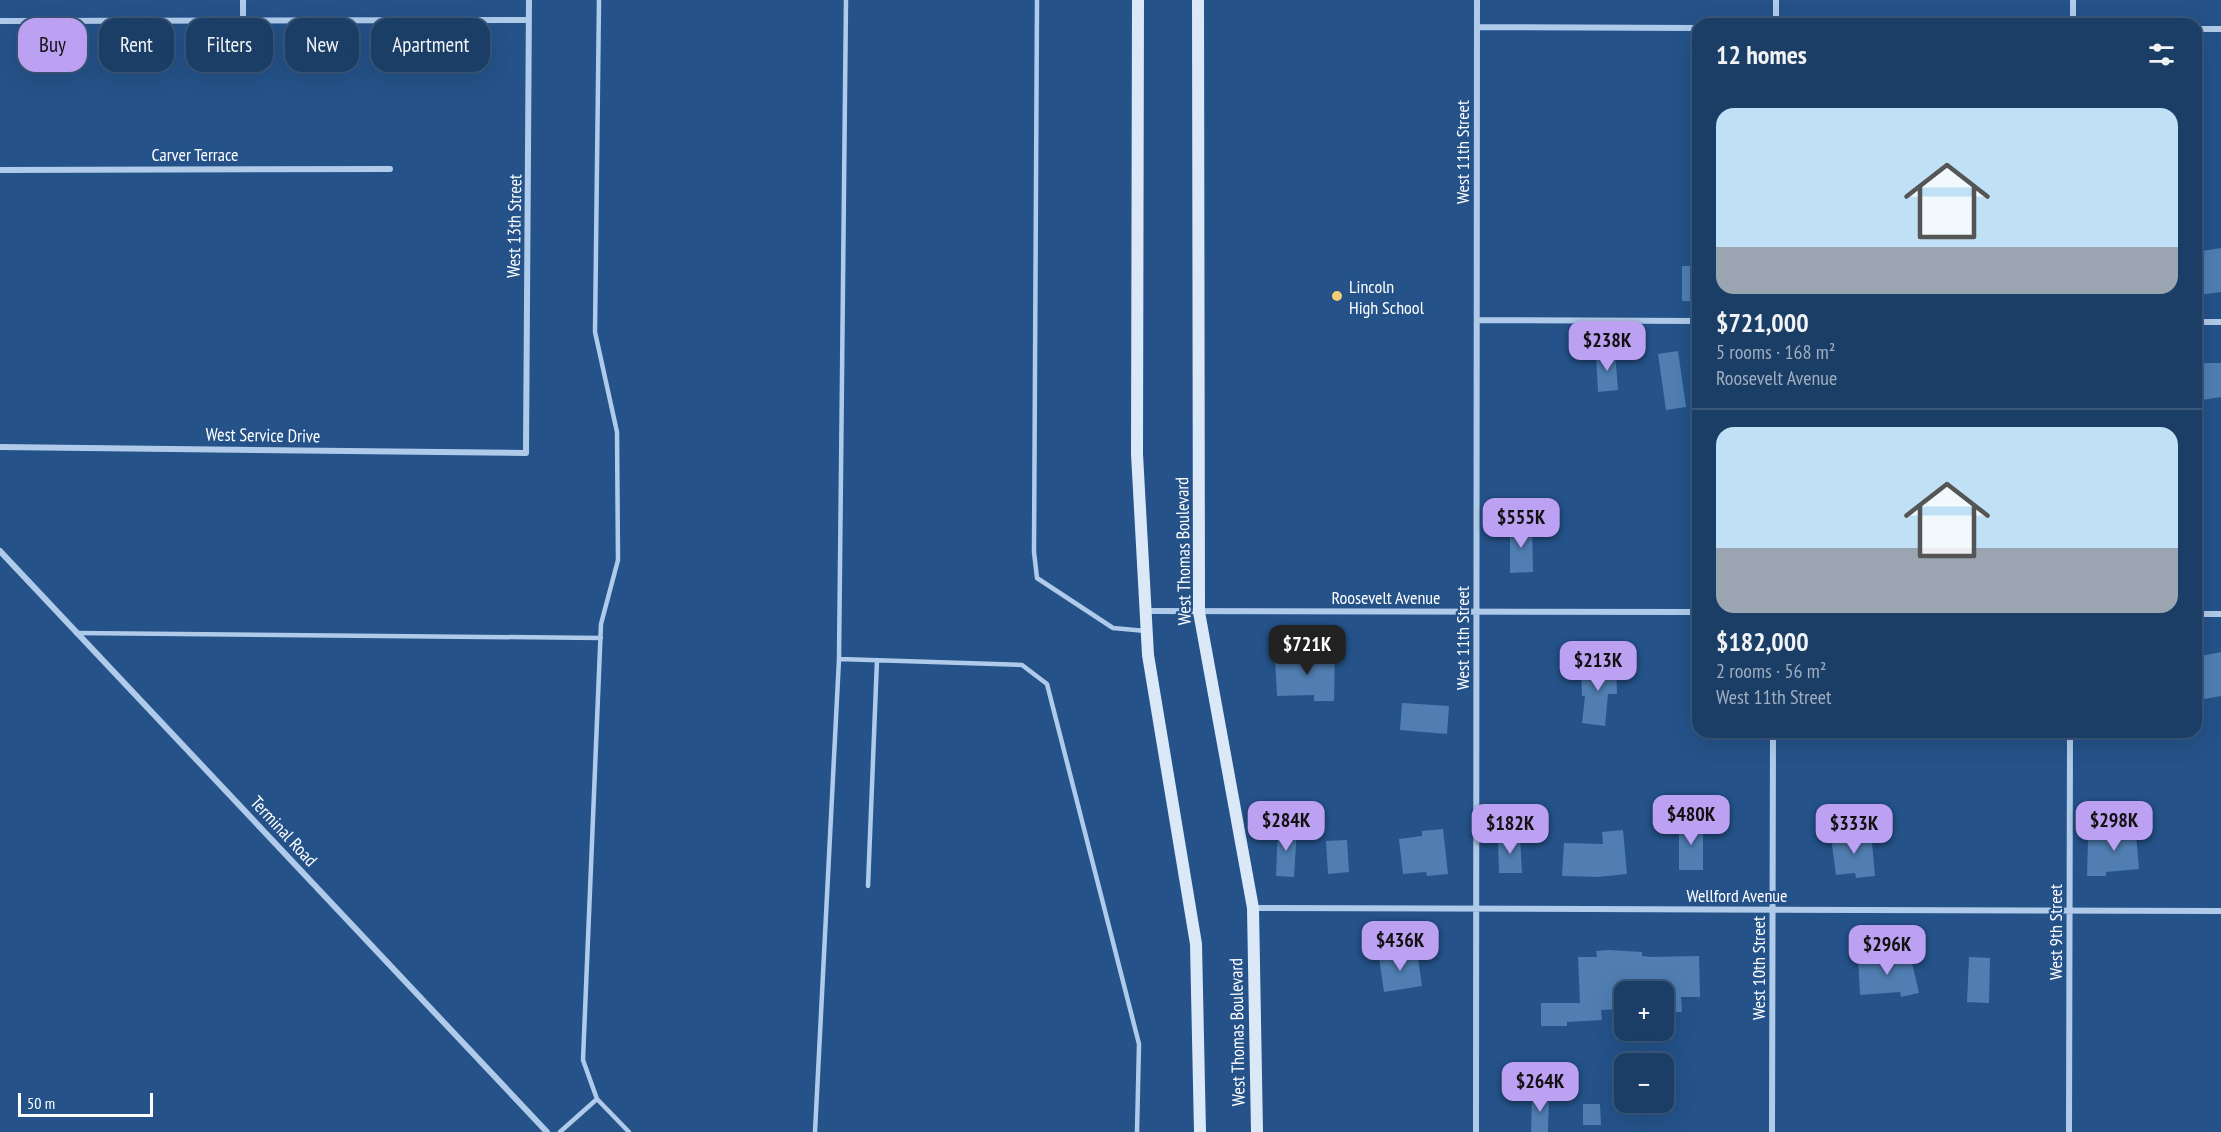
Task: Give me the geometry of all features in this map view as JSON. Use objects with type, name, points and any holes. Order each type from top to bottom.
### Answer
[{"type":"street","points":[[243,0],[243,18]]},
{"type":"street","name":"West 13th Street","points":[[526,453],[529,0]]},
{"type":"street","points":[[1138,0],[1137,454],[1146,631],[1148,655],[1196,944],[1200,1132]]},
{"type":"street","name":"West Thomas Boulevard","points":[[1198,0],[1199,612],[1253,908],[1257,1132]]},
{"type":"street","name":"West 11th Street","points":[[1476,1132],[1477,0]]},
{"type":"street","points":[[1776,0],[1776,18]]},
{"type":"street","points":[[2073,0],[2073,18]]},
{"type":"street","points":[[273,21],[529,20]]},
{"type":"street","points":[[0,21],[186,21]]},
{"type":"street","points":[[1477,27],[1692,28]]},
{"type":"street","points":[[2202,29],[2221,29]]},
{"type":"street","name":"Carver Terrace","points":[[0,170],[390,169]]},
{"type":"street","points":[[1478,320],[1692,321]]},
{"type":"street","points":[[2202,322],[2221,322]]},
{"type":"street","name":"West Service Drive","points":[[0,447],[526,453]]},
{"type":"street","name":"Terminal Road","points":[[0,551],[547,1132]]},
{"type":"street","name":"Roosevelt Avenue","points":[[1145,611],[1692,612]]},
{"type":"street","points":[[2202,614],[2221,614]]},
{"type":"street","name":"West 10th Street","points":[[1772,1132],[1773,738]]},
{"type":"street","name":"West 9th Street","points":[[2069,1132],[2070,738]]},
{"type":"street","name":"Wellford Avenue","points":[[1253,908],[2221,911]]},
{"type":"lane","points":[[599,0],[595,332],[617,432],[618,560],[601,624],[584,1060],[597,1099],[629,1132]]},
{"type":"lane","points":[[815,1132],[839,659],[846,0]]},
{"type":"lane","points":[[1036,0],[1034,552],[1037,578],[1113,628],[1146,631]]},
{"type":"lane","points":[[76,633],[601,638]]},
{"type":"lane","points":[[839,659],[1022,665],[1047,684],[1139,1044],[1137,1132]]},
{"type":"lane","points":[[868,886],[876,660]]},
{"type":"lane","points":[[560,1132],[597,1099]]},
{"type":"building","points":[[2221,248],[2221,292],[2202,295],[2202,251]]},
{"type":"building","points":[[1682,266],[1692,266],[1692,301],[1682,301]]},
{"type":"building","points":[[1678,351],[1686,407],[1666,410],[1658,354]]},
{"type":"building","points":[[1615,352],[1618,390],[1598,392],[1596,354]]},
{"type":"building","points":[[2202,363],[2221,363],[2221,397],[2202,400]]},
{"type":"building","points":[[1510,526],[1532,526],[1533,572],[1510,573]]},
{"type":"building","points":[[1315,650],[1335,650],[1334,701],[1314,701],[1314,695],[1277,696],[1275,659],[1315,657]]},
{"type":"building","points":[[2221,652],[2221,696],[2204,699],[2202,656]]},
{"type":"building","points":[[1616,664],[1617,694],[1608,694],[1605,726],[1582,723],[1585,696],[1582,696],[1581,666]]},
{"type":"building","points":[[1402,703],[1449,706],[1447,734],[1400,730]]},
{"type":"building","points":[[2135,822],[2139,869],[2106,872],[2106,876],[2087,876],[2088,840],[2115,840],[2113,824]]},
{"type":"building","points":[[1679,823],[1703,823],[1703,870],[1679,870]]},
{"type":"building","points":[[1278,827],[1297,828],[1294,877],[1276,876]]},
{"type":"building","points":[[1443,829],[1448,874],[1427,876],[1426,872],[1403,874],[1399,839],[1422,836],[1422,831]]},
{"type":"building","points":[[1623,830],[1627,874],[1597,877],[1562,876],[1564,843],[1603,844],[1602,832]]},
{"type":"building","points":[[1871,832],[1875,876],[1856,878],[1855,873],[1836,875],[1831,837]]},
{"type":"building","points":[[1520,837],[1522,873],[1499,873],[1498,838]]},
{"type":"building","points":[[1347,840],[1349,872],[1328,874],[1326,841]]},
{"type":"building","points":[[1417,951],[1422,986],[1384,992],[1379,957]]},
{"type":"building","points":[[1596,951],[1642,952],[1642,956],[1651,957],[1699,956],[1700,997],[1681,997],[1682,1012],[1674,1012],[1674,981],[1614,981],[1614,1009],[1601,1010],[1602,1020],[1567,1022],[1567,1026],[1541,1026],[1541,1003],[1580,1003],[1578,957],[1597,957]]},
{"type":"building","points":[[1910,954],[1919,993],[1901,997],[1900,992],[1860,995],[1858,957],[1884,955],[1884,960]]},
{"type":"building","points":[[1969,957],[1990,958],[1989,1003],[1967,1002]]},
{"type":"building","points":[[1532,1095],[1549,1095],[1548,1132],[1531,1132]]},
{"type":"building","points":[[1583,1104],[1600,1104],[1601,1125],[1583,1125]]},
{"type":"place","name":"Lincoln High School","points":[[1337,296]]}]
